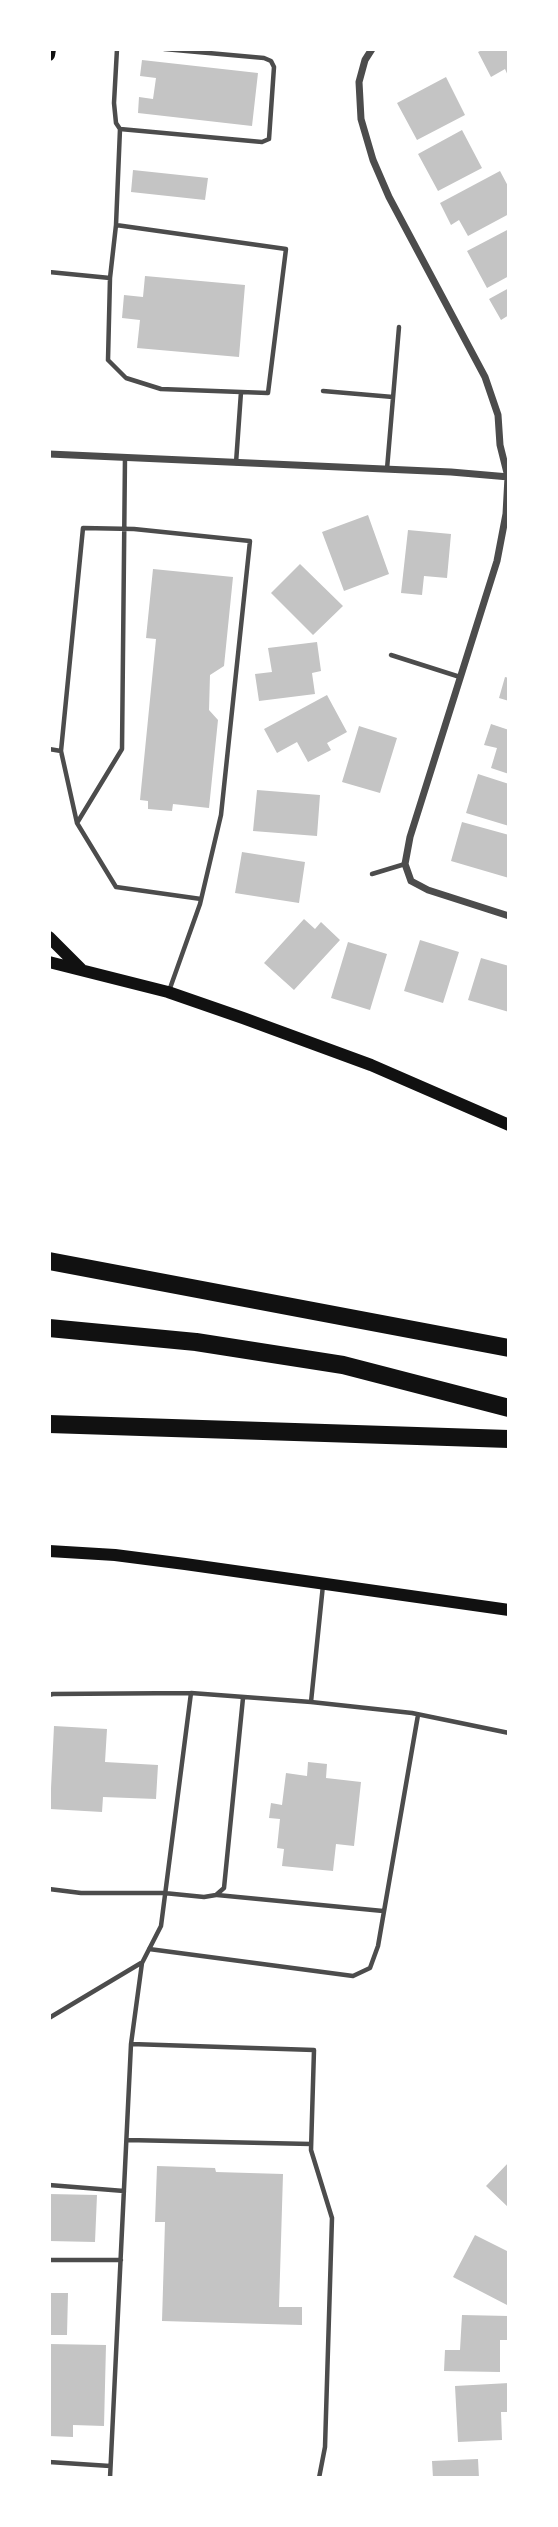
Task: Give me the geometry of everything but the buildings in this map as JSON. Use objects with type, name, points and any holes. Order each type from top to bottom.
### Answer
[{"type":"highway","points":[[49,1261],[509,1348]]},
{"type":"highway","points":[[55,1329],[195,1342],[343,1365],[509,1408]]},
{"type":"highway","points":[[57,1424],[509,1439]]},
{"type":"main road","points":[[49,55],[50,49]]},
{"type":"main road","points":[[49,937],[82,969]]},
{"type":"main road","points":[[49,962],[169,992],[371,1065],[509,1125]]},
{"type":"main road","points":[[49,1551],[115,1555],[509,1610]]},
{"type":"street","points":[[372,49],[365,61],[359,82],[361,119],[373,160],[389,197],[485,377],[498,415],[500,445],[508,477],[506,514],[497,561],[410,837],[405,864],[411,881],[428,890],[509,916]]},
{"type":"street","points":[[49,454],[508,477]]},
{"type":"lane","points":[[116,225],[286,249],[268,393],[162,389],[125,378],[108,360],[110,278],[116,225],[120,129],[116,122],[114,103],[117,49]]},
{"type":"lane","points":[[120,129],[262,142],[269,139],[274,67],[271,61],[264,58],[164,49]]},
{"type":"lane","points":[[49,272],[110,278]]},
{"type":"lane","points":[[387,470],[399,327]]},
{"type":"lane","points":[[323,391],[393,397]]},
{"type":"lane","points":[[236,463],[241,392]]},
{"type":"lane","points":[[76,823],[122,749],[125,457]]},
{"type":"lane","points":[[169,992],[201,899],[221,815],[250,541],[125,529],[83,528],[61,751],[76,823],[116,887],[201,899]]},
{"type":"lane","points":[[391,655],[460,677]]},
{"type":"lane","points":[[49,749],[61,751]]},
{"type":"lane","points":[[372,874],[405,864]]},
{"type":"lane","points":[[311,1702],[324,1583]]},
{"type":"lane","points":[[110,2478],[131,2044],[142,1963],[161,1926],[191,1693]]},
{"type":"lane","points":[[49,1696],[191,1693],[311,1702],[418,1715],[509,1733]]},
{"type":"lane","points":[[216,1895],[224,1888],[243,1698]]},
{"type":"lane","points":[[149,1949],[353,1976],[370,1968],[378,1946],[418,1715]]},
{"type":"lane","points":[[49,1889],[81,1893],[164,1893],[204,1897],[216,1895],[383,1911]]},
{"type":"lane","points":[[49,2018],[142,1963]]},
{"type":"lane","points":[[131,2044],[314,2050],[311,2144],[332,2217],[325,2447],[319,2478]]},
{"type":"lane","points":[[127,2140],[311,2144]]},
{"type":"lane","points":[[49,2185],[124,2191]]},
{"type":"lane","points":[[49,2260],[121,2260]]},
{"type":"lane","points":[[49,2462],[110,2466]]}]
